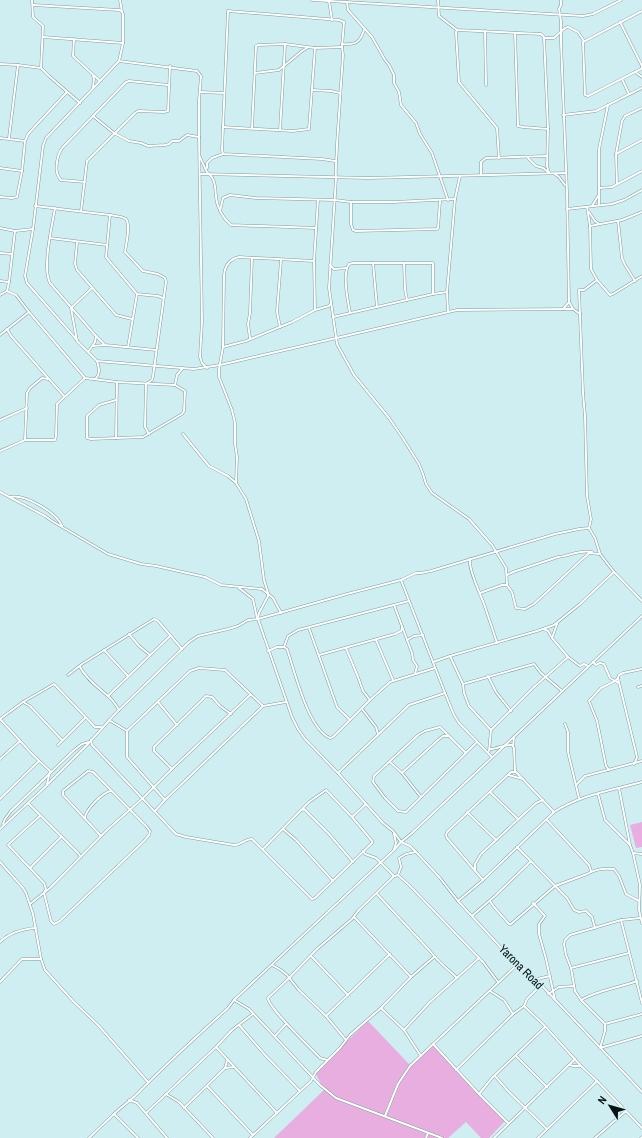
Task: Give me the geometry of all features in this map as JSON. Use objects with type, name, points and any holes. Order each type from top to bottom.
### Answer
[{"type":"street","points":[[32,0],[33,17],[43,26],[41,68]]},
{"type":"street","points":[[94,379],[99,375],[96,361],[27,283],[25,276],[33,229],[43,143],[119,61],[124,17],[120,0]]},
{"type":"street","points":[[312,0],[588,16],[621,0]]},
{"type":"street","points":[[438,0],[439,16],[457,30],[463,29],[515,34],[540,34],[544,37],[548,129],[547,166],[549,173]]},
{"type":"street","points":[[561,0],[559,9],[561,21],[569,302],[573,310]]},
{"type":"street","points":[[329,1],[332,20]]},
{"type":"street","points":[[347,2],[348,10],[369,34],[384,60],[390,65],[402,105],[416,123],[420,134],[432,153],[448,200]]},
{"type":"street","points":[[33,5],[119,10],[122,12]]},
{"type":"street","points":[[223,154],[228,11],[344,22],[342,46],[344,55],[340,94],[329,288],[337,344],[349,368],[389,418],[415,457],[426,484],[432,493],[469,520],[492,545],[506,568],[507,585],[512,592],[516,608],[525,609],[538,602],[589,553],[593,553]]},
{"type":"street","points":[[584,41],[642,11]]},
{"type":"street","points":[[544,38],[554,38],[568,27],[574,29],[582,36],[584,41],[583,59],[586,96],[622,79],[641,69],[642,67],[620,22]]},
{"type":"street","points":[[361,38],[364,30]]},
{"type":"street","points":[[457,30],[459,82],[497,128],[499,158]]},
{"type":"street","points":[[485,31],[486,85]]},
{"type":"street","points":[[252,128],[256,46],[285,44],[315,48],[342,46],[353,44],[369,34]]},
{"type":"street","points":[[515,34],[518,126],[548,129]]},
{"type":"street","points":[[43,37],[122,43]]},
{"type":"street","points":[[74,39],[73,56],[100,82]]},
{"type":"street","points":[[280,130],[285,44]]},
{"type":"street","points":[[255,73],[279,70],[308,47]]},
{"type":"street","points":[[223,127],[280,130],[309,129],[315,48]]},
{"type":"street","points":[[119,61],[197,70],[201,76],[199,137],[202,174],[202,321],[200,357],[202,363],[207,368]]},
{"type":"street","points":[[0,64],[41,68],[80,103]]},
{"type":"street","points":[[9,138],[18,65]]},
{"type":"street","points":[[81,211],[88,161],[136,112],[168,111],[170,66]]},
{"type":"street","points":[[635,72],[642,77]]},
{"type":"street","points":[[92,74],[94,79],[93,89]]},
{"type":"street","points":[[622,79],[629,94]]},
{"type":"street","points":[[85,182],[59,179],[57,174],[59,154],[63,147],[127,81],[168,85]]},
{"type":"street","points":[[563,115],[596,111],[642,88]]},
{"type":"street","points":[[312,90],[331,91],[340,94]]},
{"type":"street","points":[[0,197],[17,197],[22,171],[25,141],[30,130],[66,92]]},
{"type":"street","points":[[200,92],[224,93]]},
{"type":"street","points":[[599,205],[599,149],[608,105]]},
{"type":"street","points":[[617,184],[616,154],[623,118],[642,108]]},
{"type":"street","points":[[94,116],[114,133],[129,141],[148,146],[169,144],[172,141],[179,141],[187,135],[199,137]]},
{"type":"street","points":[[0,138],[25,141]]},
{"type":"street","points":[[616,154],[642,140]]},
{"type":"street","points":[[207,170],[207,163],[212,158],[223,154],[336,161]]},
{"type":"street","points":[[200,156],[215,183],[216,201],[220,211],[231,225],[316,228]]},
{"type":"street","points":[[481,175],[481,164],[486,158],[547,156]]},
{"type":"street","points":[[525,157],[531,160],[536,166],[543,168],[549,173]]},
{"type":"street","points":[[202,161],[207,163]]},
{"type":"street","points":[[0,168],[22,171]]},
{"type":"street","points":[[202,174],[207,170]]},
{"type":"street","points":[[599,188],[607,188],[642,171]]},
{"type":"street","points":[[554,173],[566,186]]},
{"type":"street","points":[[202,174],[368,178],[565,173]]},
{"type":"street","points":[[448,312],[447,292],[455,199],[460,176]]},
{"type":"street","points":[[567,209],[616,203],[642,190]]},
{"type":"street","points":[[591,206],[596,202],[599,195]]},
{"type":"street","points":[[220,211],[223,198],[225,196],[335,200],[351,202],[440,201],[455,199]]},
{"type":"street","points":[[315,310],[314,261],[318,200]]},
{"type":"street","points":[[351,202],[351,227],[352,230],[356,231],[437,229],[440,201]]},
{"type":"street","points":[[35,206],[110,215],[125,219],[128,224],[125,252],[127,255],[143,271],[158,274],[165,278],[166,282],[156,350],[154,376],[150,382],[146,384]]},
{"type":"street","points":[[587,207],[590,226],[591,269],[597,280],[610,295],[642,276]]},
{"type":"street","points":[[55,208],[47,263],[48,279],[71,308],[105,345]]},
{"type":"street","points":[[588,211],[600,225]]},
{"type":"street","points":[[590,226],[618,221],[642,212]]},
{"type":"street","points":[[110,215],[106,257],[137,294],[164,298]]},
{"type":"street","points":[[618,221],[622,258],[635,280]]},
{"type":"street","points":[[0,228],[15,231],[33,229]]},
{"type":"street","points":[[0,295],[7,291],[15,231]]},
{"type":"street","points":[[50,238],[106,245]]},
{"type":"street","points":[[77,242],[75,264],[77,270],[116,315],[132,319]]},
{"type":"street","points":[[0,253],[12,254]]},
{"type":"street","points":[[236,483],[237,450],[234,439],[235,423],[232,410],[219,378],[223,347],[225,269],[233,258],[239,257],[314,261]]},
{"type":"street","points":[[250,338],[248,324],[250,313],[252,258]]},
{"type":"street","points":[[280,327],[277,312],[282,260]]},
{"type":"street","points":[[404,262],[404,290],[407,300]]},
{"type":"street","points":[[350,313],[346,295],[347,268],[349,264],[353,263],[434,263],[433,294]]},
{"type":"street","points":[[373,263],[377,307]]},
{"type":"street","points":[[330,265],[333,268],[347,268]]},
{"type":"street","points":[[330,274],[333,268]]},
{"type":"street","points":[[597,280],[584,290],[579,290],[587,496],[591,519],[589,528],[595,538],[600,554],[614,572],[642,601]]},
{"type":"street","points":[[0,281],[9,282]]},
{"type":"street","points":[[71,308],[92,288]]},
{"type":"street","points":[[7,291],[16,295],[85,378],[175,386],[185,391],[184,411],[182,414],[143,437],[87,438],[87,416],[99,405],[116,400]]},
{"type":"street","points":[[333,317],[447,292]]},
{"type":"street","points":[[128,347],[137,294]]},
{"type":"street","points":[[563,310],[569,302]]},
{"type":"street","points":[[223,347],[246,341],[250,338],[292,322],[331,303]]},
{"type":"street","points":[[71,308],[77,340]]},
{"type":"street","points":[[96,361],[182,369],[198,369],[448,312],[462,310],[573,310],[580,314]]},
{"type":"street","points":[[0,334],[29,312]]},
{"type":"street","points":[[74,319],[77,314]]},
{"type":"street","points":[[7,329],[11,336],[64,396]]},
{"type":"street","points":[[88,352],[95,342],[96,336]]},
{"type":"street","points":[[92,347],[105,345],[156,350]]},
{"type":"street","points":[[174,368],[177,375]]},
{"type":"street","points":[[175,386],[177,375],[182,369]]},
{"type":"street","points":[[25,440],[28,391],[42,378],[42,370]]},
{"type":"street","points":[[42,378],[50,379]]},
{"type":"street","points":[[0,451],[25,440],[55,440],[57,433],[56,407],[64,396],[85,378]]},
{"type":"street","points":[[116,438],[117,382]]},
{"type":"street","points":[[146,384],[145,427],[149,434]]},
{"type":"street","points":[[0,420],[27,408]]},
{"type":"street","points":[[183,434],[209,466],[228,476],[236,483],[246,499],[259,541],[264,580],[268,593],[268,596],[259,613],[258,619]]},
{"type":"street","points":[[0,492],[45,516],[108,554],[141,564],[205,577],[222,585],[239,588],[262,589],[273,598],[281,613]]},
{"type":"street","points":[[10,497],[15,496],[44,508],[60,521],[63,528]]},
{"type":"street","points":[[1,828],[89,742],[119,710],[182,649],[198,636],[238,626],[248,620],[281,613],[401,580],[416,573],[422,573],[555,534],[589,528]]},
{"type":"street","points":[[487,554],[492,545]]},
{"type":"street","points":[[507,575],[548,560],[577,552],[588,551],[600,554]]},
{"type":"street","points":[[470,559],[469,563],[473,578],[480,593],[497,643]]},
{"type":"street","points":[[433,662],[544,629],[557,623],[614,572]]},
{"type":"street","points":[[401,580],[444,694],[458,723],[489,752],[492,757]]},
{"type":"street","points":[[480,593],[502,585],[507,585]]},
{"type":"street","points":[[239,588],[253,599],[255,613],[286,702],[301,734],[393,831],[401,842]]},
{"type":"street","points":[[284,647],[289,635],[298,630],[410,601]]},
{"type":"street","points":[[394,605],[412,653],[413,660],[417,666],[415,674]]},
{"type":"street","points":[[89,1138],[642,616]]},
{"type":"street","points":[[68,675],[82,664],[155,619],[182,649]]},
{"type":"street","points":[[552,638],[557,623]]},
{"type":"street","points":[[318,655],[376,640],[401,631],[402,626]]},
{"type":"street","points":[[309,628],[337,707],[350,720]]},
{"type":"street","points":[[544,629],[548,631],[568,658],[580,666],[584,664],[588,666]]},
{"type":"street","points":[[129,634],[139,646],[150,655]]},
{"type":"street","points":[[407,640],[414,636],[423,635]]},
{"type":"street","points":[[108,696],[170,636]]},
{"type":"street","points":[[376,640],[393,680]]},
{"type":"street","points":[[268,651],[277,647],[284,647]]},
{"type":"street","points":[[284,647],[287,650],[314,724],[330,738],[333,737],[370,700],[393,680],[435,668]]},
{"type":"street","points":[[346,648],[363,692],[370,700]]},
{"type":"street","points":[[104,650],[128,676]]},
{"type":"street","points":[[450,656],[463,684],[464,693],[469,706],[491,730]]},
{"type":"street","points":[[489,752],[491,730],[545,677],[568,658]]},
{"type":"street","points":[[592,662],[596,665],[600,663],[604,664],[610,678],[620,684]]},
{"type":"street","points":[[463,684],[534,664],[545,677],[562,691]]},
{"type":"street","points":[[80,667],[85,675],[108,696],[119,710]]},
{"type":"street","points":[[165,800],[127,757],[127,731],[190,671],[199,668],[225,670],[250,695],[264,706]]},
{"type":"street","points":[[610,770],[606,766],[597,720],[589,700],[601,688],[616,681],[619,675],[642,669]]},
{"type":"street","points":[[488,676],[496,692],[511,711]]},
{"type":"street","points":[[618,678],[637,757],[634,764]]},
{"type":"street","points":[[60,770],[50,771],[0,719],[23,702],[54,684],[95,727],[95,735]]},
{"type":"street","points":[[638,687],[642,686]]},
{"type":"street","points":[[338,773],[408,705],[444,694]]},
{"type":"street","points":[[30,904],[44,893],[101,836],[142,799],[250,695]]},
{"type":"street","points":[[172,769],[154,750],[154,747],[206,696],[212,697],[220,706],[231,714]]},
{"type":"street","points":[[23,702],[30,706],[62,740]]},
{"type":"street","points":[[158,702],[176,725]]},
{"type":"street","points":[[155,811],[264,706],[286,702]]},
{"type":"street","points":[[362,709],[376,727],[378,734]]},
{"type":"street","points":[[58,745],[85,717]]},
{"type":"street","points":[[109,720],[127,731]]},
{"type":"street","points":[[565,724],[568,732],[568,752],[580,798]]},
{"type":"street","points":[[95,727],[102,727]]},
{"type":"street","points":[[466,754],[440,727],[425,731],[418,735],[373,778],[373,782],[398,812],[406,812],[466,754],[477,742]]},
{"type":"street","points":[[402,773],[443,736],[449,736]]},
{"type":"street","points":[[514,737],[513,746],[515,772],[524,779],[554,812]]},
{"type":"street","points":[[92,738],[92,745]]},
{"type":"street","points":[[0,759],[20,741]]},
{"type":"street","points":[[1,828],[5,818],[11,811],[73,751],[86,741],[89,742]]},
{"type":"street","points":[[87,744],[92,745],[172,830],[181,836],[234,845],[238,845],[248,839],[252,839],[312,899],[315,898],[353,862],[372,843],[372,841],[352,817],[326,790],[309,802],[263,849]]},
{"type":"street","points":[[484,748],[497,748],[511,744],[513,746]]},
{"type":"street","points":[[637,757],[642,761]]},
{"type":"street","points":[[0,799],[39,761]]},
{"type":"street","points":[[576,785],[585,776],[642,761]]},
{"type":"street","points":[[390,762],[402,773],[421,797]]},
{"type":"street","points":[[603,771],[606,766]]},
{"type":"street","points":[[40,816],[8,845],[46,886],[44,893],[51,921],[55,924],[71,911],[149,835],[150,830],[90,770],[63,791],[63,795],[101,836]]},
{"type":"street","points":[[46,785],[50,771]]},
{"type":"street","points":[[484,880],[446,835],[447,832],[507,775],[511,772],[515,772]]},
{"type":"street","points":[[507,775],[524,779]]},
{"type":"street","points":[[458,901],[484,880],[554,812],[580,798],[642,782]]},
{"type":"street","points":[[619,788],[630,845],[640,885],[639,901],[640,918],[642,923]]},
{"type":"street","points":[[86,819],[85,815],[89,809],[104,793],[112,791]]},
{"type":"street","points":[[490,792],[518,820]]},
{"type":"street","points":[[598,794],[605,820],[630,845]]},
{"type":"street","points":[[475,869],[477,860],[481,854],[536,803],[543,800]]},
{"type":"street","points":[[28,803],[81,857]]},
{"type":"street","points":[[352,817],[366,804]]},
{"type":"street","points":[[302,810],[307,812],[329,834],[353,862]]},
{"type":"street","points":[[468,812],[496,840]]},
{"type":"street","points":[[547,819],[589,865],[591,871]]},
{"type":"street","points":[[282,828],[296,840],[333,881]]},
{"type":"street","points":[[393,831],[396,843],[394,850]]},
{"type":"street","points":[[30,868],[61,836]]},
{"type":"street","name":"Yarona Road","points":[[401,842],[410,846],[416,852],[440,878],[458,901],[517,965],[528,971],[548,994],[642,1092]]},
{"type":"street","points":[[517,847],[567,898],[574,910],[579,912],[586,911],[592,917],[595,928]]},
{"type":"street","points":[[363,851],[365,854],[376,858],[394,876]]},
{"type":"street","points":[[398,875],[401,868],[399,858],[406,854],[416,852]]},
{"type":"street","points":[[633,853],[642,854]]},
{"type":"street","points":[[472,916],[490,901],[531,861]]},
{"type":"street","points":[[0,862],[23,888],[30,904],[44,970],[98,1025],[148,1082]]},
{"type":"street","points":[[490,901],[509,924],[511,924],[554,886],[587,874],[591,871],[614,869],[619,876],[626,894],[639,901]]},
{"type":"street","points":[[327,1060],[320,1058],[286,1024],[268,1000],[269,996],[354,917],[358,911],[394,876],[398,875]]},
{"type":"street","points":[[398,875],[479,958],[491,971],[498,982]]},
{"type":"street","points":[[377,894],[434,957],[439,960],[456,978]]},
{"type":"street","points":[[534,904],[545,916],[539,924],[539,934],[556,1001]]},
{"type":"street","points":[[354,917],[411,977]]},
{"type":"street","points":[[600,1048],[605,1030],[605,1024],[576,994],[571,968],[566,955],[565,940],[570,935],[621,920],[640,918]]},
{"type":"street","points":[[621,920],[642,1003]]},
{"type":"street","points":[[0,942],[11,933],[36,928]]},
{"type":"street","points":[[571,968],[629,953]]},
{"type":"street","points":[[326,1016],[390,954]]},
{"type":"street","points":[[311,956],[348,995]]},
{"type":"street","points":[[250,1138],[313,1078],[316,1072],[346,1040],[381,1008],[411,977],[434,957]]},
{"type":"street","points":[[404,1030],[430,1002],[479,958]]},
{"type":"street","points":[[0,982],[22,959],[41,959]]},
{"type":"street","points":[[272,964],[289,978],[298,989],[326,1016],[346,1040]]},
{"type":"street","points":[[385,1116],[402,1077],[410,1066],[517,965]]},
{"type":"street","points":[[536,980],[550,976]]},
{"type":"street","points":[[581,1000],[598,992],[637,981]]},
{"type":"street","points":[[456,1070],[513,1014],[524,1006],[527,999],[541,985]]},
{"type":"street","points":[[548,994],[559,987],[574,986]]},
{"type":"street","points":[[490,991],[504,1000],[513,1014]]},
{"type":"street","points":[[234,1000],[244,1005],[275,1036],[313,1078],[336,1098],[442,1138]]},
{"type":"street","points":[[524,1006],[642,1128]]},
{"type":"street","points":[[381,1008],[404,1030],[421,1056]]},
{"type":"street","points":[[146,1113],[225,1037],[252,1014]]},
{"type":"street","points":[[605,1024],[642,1014]]},
{"type":"street","points":[[275,1036],[286,1024]]},
{"type":"street","points":[[239,1025],[266,1056],[300,1091]]},
{"type":"street","points":[[479,1094],[492,1078],[545,1027]]},
{"type":"street","points":[[600,1048],[642,1036]]},
{"type":"street","points":[[433,1044],[456,1070],[508,1123]]},
{"type":"street","points":[[216,1047],[277,1112]]},
{"type":"street","points":[[516,1056],[547,1087]]},
{"type":"street","points":[[494,1138],[524,1107],[575,1059]]},
{"type":"street","points":[[184,1108],[225,1068],[227,1060]]},
{"type":"street","points":[[569,1065],[581,1066]]},
{"type":"street","points":[[225,1068],[234,1067]]},
{"type":"street","points":[[495,1076],[547,1129]]},
{"type":"street","points":[[538,1138],[598,1081]]},
{"type":"street","points":[[207,1086],[253,1135]]},
{"type":"street","points":[[166,1094],[175,1099],[213,1138]]},
{"type":"street","points":[[129,1100],[137,1104],[167,1138]]},
{"type":"street","points":[[617,1117],[621,1106]]},
{"type":"street","points":[[595,1138],[626,1110]]},
{"type":"street","points":[[114,1114],[138,1138]]},
{"type":"street","points":[[426,1138],[428,1133]]},
{"type":"shaded area","points":[[642,822],[642,847],[636,848],[630,825]]},
{"type":"shaded area","points":[[368,1021],[409,1064],[433,1046],[506,1120],[489,1138],[481,1138],[466,1122],[448,1138],[274,1138],[324,1090],[315,1072]]}]
